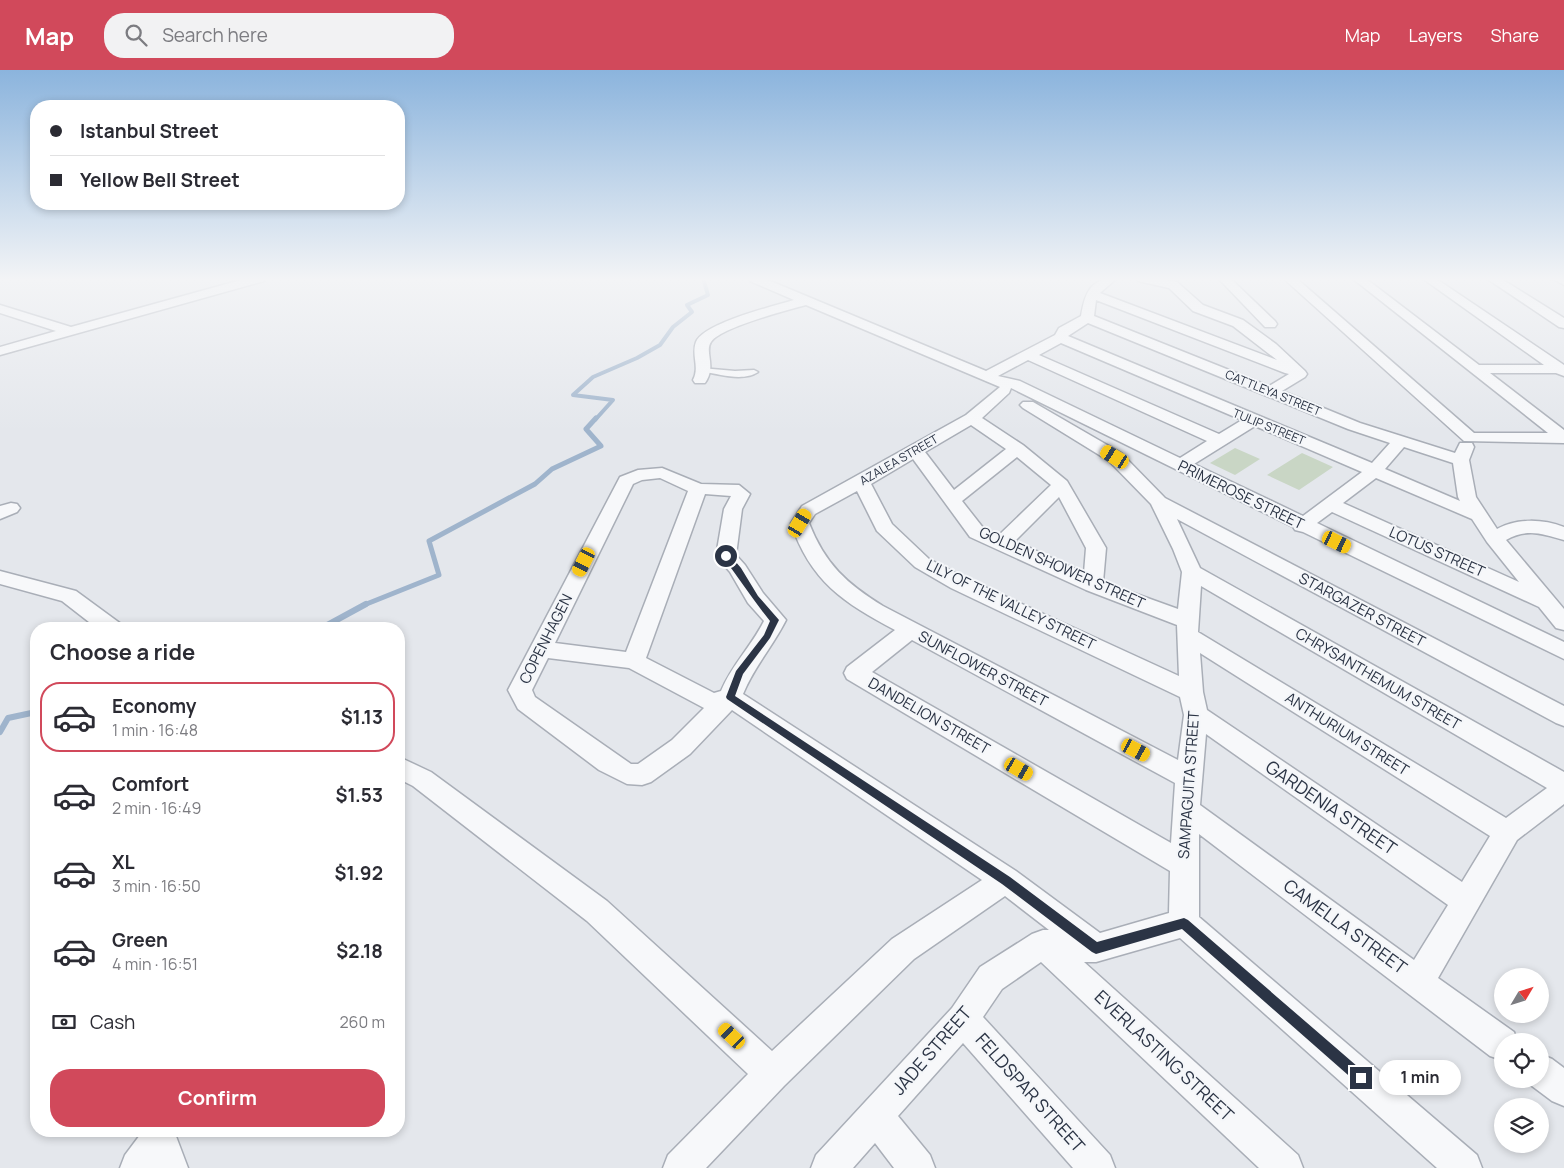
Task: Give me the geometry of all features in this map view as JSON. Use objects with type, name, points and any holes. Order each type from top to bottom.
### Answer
[{"type":"street","points":[[64,329],[70,331]]},
{"type":"street","points":[[0,351],[76,329]]},
{"type":"street","points":[[702,375],[703,342],[709,335],[720,329]]},
{"type":"street","points":[[873,329],[997,383]]},
{"type":"street","name":"AZALEA STREET","points":[[803,531],[800,523],[808,510],[861,482],[972,418],[997,383],[1030,356],[1060,338],[1067,329]]},
{"type":"street","name":"CATTLEYA STREET","points":[[1116,329],[1354,426],[1461,460]]},
{"type":"street","points":[[1183,329],[1300,374]]},
{"type":"street","points":[[1247,329],[1271,347],[1300,374]]},
{"type":"street","points":[[1347,329],[1470,438],[1564,438]]},
{"type":"street","points":[[1423,329],[1564,438]]},
{"type":"street","points":[[1503,329],[1563,370]]},
{"type":"street","name":"TULIP STREET","points":[[1060,338],[1252,421],[1375,470],[1479,515]]},
{"type":"street","points":[[1030,356],[1218,440]]},
{"type":"street","points":[[1474,369],[1563,370]]},
{"type":"street","points":[[1270,392],[1300,374]]},
{"type":"street","name":"PRIMEROSE STREET","points":[[997,383],[1015,384],[1302,526],[1564,651]]},
{"type":"street","name":"SAMPAGUITA STREET","points":[[997,383],[1115,457],[1159,502],[1183,549],[1192,572],[1187,628],[1194,704],[1184,865],[1184,923]]},
{"type":"street","points":[[972,418],[1017,449],[1061,485],[1096,548],[1093,585]]},
{"type":"street","points":[[1180,465],[1218,440],[1252,421]]},
{"type":"street","points":[[1470,438],[1461,460],[1467,497],[1494,538],[1564,623]]},
{"type":"street","points":[[1302,526],[1375,470],[1401,440]]},
{"type":"street","points":[[1115,457],[1138,444]]},
{"type":"street","points":[[952,501],[1017,449]]},
{"type":"street","name":"GOLDEN SHOWER STREET","points":[[915,451],[977,533],[1002,542],[1187,628]]},
{"type":"street","name":"COPENHAGEN","points":[[698,489],[662,473],[638,476],[626,481],[520,690],[526,703],[608,763],[627,774],[642,775],[681,747],[730,697]]},
{"type":"street","name":"LILY OF THE VALLEY STREET","points":[[861,482],[884,527],[922,563],[1194,704]]},
{"type":"street","points":[[1002,542],[1061,485]]},
{"type":"street","points":[[634,661],[698,489],[733,489],[741,494],[733,508],[726,556],[738,569],[755,598],[775,620],[767,636],[740,673],[730,697]]},
{"type":"street","name":"STARGAZER STREET","points":[[1159,502],[1564,717]]},
{"type":"street","name":"LOTUS STREET","points":[[1330,504],[1544,601]]},
{"type":"street","points":[[1494,538],[1515,527],[1549,528],[1564,534]]},
{"type":"street","name":"SUNFLOWER STREET","points":[[803,531],[821,564],[842,588],[876,611],[1188,778]]},
{"type":"street","name":"CHRYSANTHEMUM STREET","points":[[1192,572],[1564,785]]},
{"type":"street","points":[[0,577],[69,596],[104,622]]},
{"type":"street","name":"ANTHURIUM STREET","points":[[1187,628],[1507,832]]},
{"type":"street","name":"DANDELION STREET","points":[[910,630],[855,673],[1184,865]]},
{"type":"street","points":[[541,649],[634,661],[712,702],[730,697],[1006,880],[1096,948]]},
{"type":"street","name":"GARDENIA STREET","points":[[1194,704],[1466,900]]},
{"type":"street","points":[[405,770],[422,779],[597,910],[772,1074]]},
{"type":"street","points":[[1419,981],[1507,832],[1564,790]]},
{"type":"street","name":"CAMELLA STREET","points":[[1187,810],[1494,1038]]},
{"type":"street","points":[[681,1168],[772,1074],[903,949],[1006,880]]},
{"type":"street","points":[[1043,944],[1096,948],[1184,923],[1464,1168]]},
{"type":"street","name":"JADE STREET","points":[[829,1168],[962,1019],[991,978],[1043,944]]},
{"type":"street","name":"EVERLASTING STREET","points":[[1043,944],[1285,1168]]},
{"type":"street","name":"FELDSPAR STREET","points":[[962,1019],[1097,1168]]},
{"type":"street","points":[[1549,1078],[1564,1089]]},
{"type":"street","points":[[876,1116],[917,1168]]},
{"type":"street","points":[[138,1168],[159,1138],[170,1168]]},
{"type":"lane","points":[[702,375],[720,371],[738,375],[754,372]]},
{"type":"green space","points":[[1235,448],[1260,459],[1235,475],[1210,463]]},
{"type":"green space","points":[[1302,453],[1333,467],[1299,490],[1267,475]]},
{"type":"waterway","points":[[595,420],[613,400],[573,395],[593,377],[637,358],[660,345],[671,329]]},
{"type":"waterway","points":[[365,605],[439,575],[429,541],[535,484],[552,469],[601,446],[586,429],[596,418]]},
{"type":"waterway","points":[[333,622],[365,605]]},
{"type":"waterway","points":[[0,732],[8,718],[30,713]]},
{"type":"route","points":[[726,556],[738,569],[755,598],[775,620],[767,636],[740,673],[730,697],[1006,880],[1096,948],[1184,923],[1361,1078]]}]
